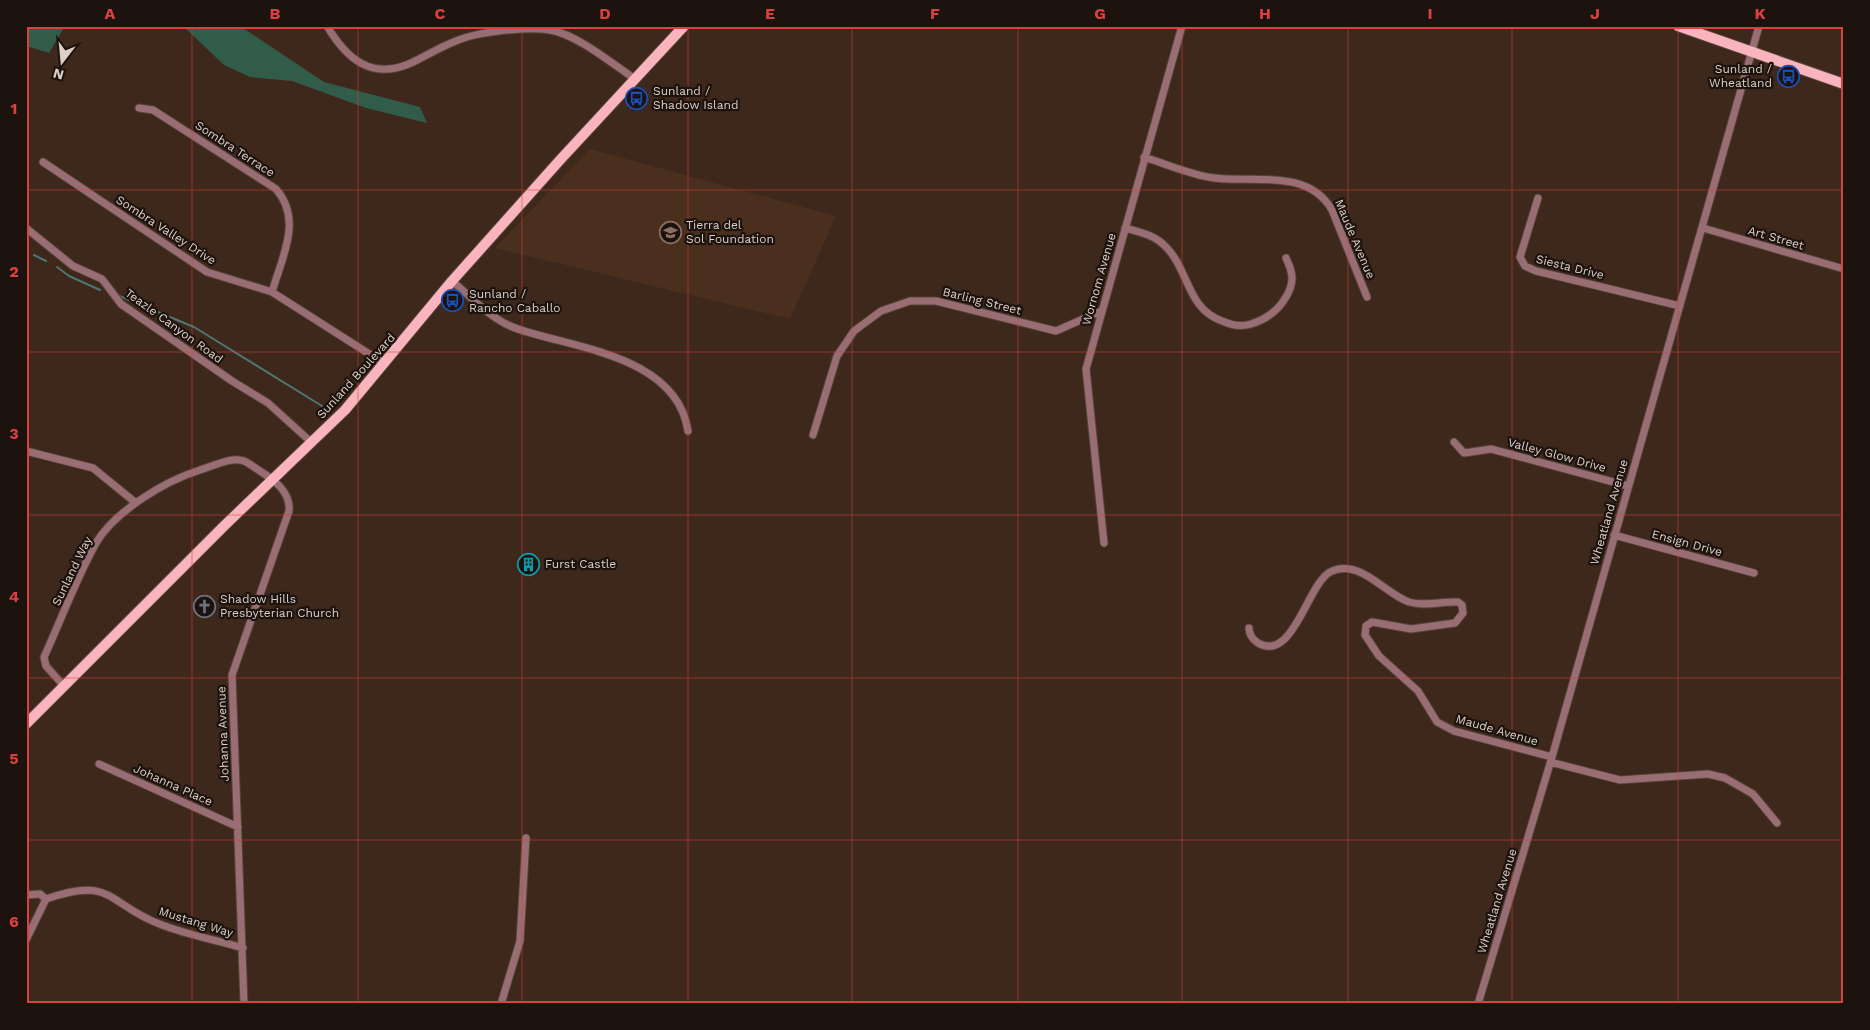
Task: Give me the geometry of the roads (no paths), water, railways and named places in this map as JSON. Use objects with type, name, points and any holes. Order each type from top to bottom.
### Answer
[{"type":"main road","name":"Sunland Boulevard","points":[[26,724],[63,685],[345,410],[452,281],[684,26]]},
{"type":"main road","points":[[1678,26],[1844,84]]},
{"type":"street","points":[[327,26],[346,54],[360,64],[381,68],[393,68],[410,64],[469,36],[496,32],[547,29],[572,37],[635,80]]},
{"type":"street","name":"Wornom Avenue","points":[[1104,543],[1086,369],[1182,26]]},
{"type":"street","name":"Wheatland Avenue","points":[[1478,1004],[1551,760],[1759,26]]},
{"type":"street","name":"Sombra Terrace","points":[[139,108],[154,110],[276,189],[284,198],[289,208],[290,231],[272,292]]},
{"type":"street","name":"Maude Avenue","points":[[1144,157],[1213,178],[1282,180],[1306,186],[1318,193],[1326,200],[1332,210],[1367,297]]},
{"type":"street","name":"Sombra Valley Drive","points":[[43,162],[207,272],[272,292],[385,364]]},
{"type":"street","name":"Siesta Drive","points":[[1538,198],[1520,257],[1527,268],[1680,306]]},
{"type":"street","name":"Teazle Canyon Road","points":[[26,228],[73,266],[102,279],[121,304],[232,381],[268,403],[311,442]]},
{"type":"street","points":[[1125,228],[1147,234],[1167,247],[1198,305],[1211,317],[1227,323],[1249,324],[1272,315],[1282,304],[1292,287],[1293,273],[1286,258]]},
{"type":"street","name":"Art Street","points":[[1703,228],[1844,269]]},
{"type":"street","points":[[452,281],[506,324],[619,358],[643,370],[656,379],[674,398],[686,418],[688,431]]},
{"type":"street","name":"Barling Street","points":[[813,435],[833,366],[844,344],[865,322],[898,304],[922,300],[948,302],[1056,331],[1101,311]]},
{"type":"street","name":"Valley Glow Drive","points":[[1454,442],[1464,453],[1491,449],[1628,486]]},
{"type":"street","points":[[26,452],[93,468],[136,503]]},
{"type":"street","name":"Sunland Way","points":[[63,685],[46,666],[44,657],[97,542],[112,525],[136,503],[180,476],[232,461],[242,460],[273,479]]},
{"type":"street","name":"Johanna Avenue","points":[[244,1004],[232,674],[289,511],[288,499],[273,479]]},
{"type":"street","name":"Ensign Drive","points":[[1614,535],[1754,573]]},
{"type":"street","name":"Maude Avenue","points":[[1248,628],[1251,636],[1261,644],[1275,644],[1286,639],[1295,628],[1315,588],[1324,577],[1335,571],[1353,570],[1365,575],[1410,602],[1426,605],[1458,602],[1462,605],[1463,613],[1455,624],[1411,629],[1372,622],[1366,626],[1365,635],[1379,656],[1418,691],[1434,718],[1441,725],[1454,731],[1551,760]]},
{"type":"street","points":[[1551,760],[1620,780],[1708,774],[1725,778],[1753,794],[1777,823]]},
{"type":"street","name":"Johanna Place","points":[[99,764],[238,827]]},
{"type":"street","points":[[501,1004],[520,941],[526,838]]},
{"type":"street","name":"Mustang Way","points":[[46,899],[71,890],[92,889],[105,892],[162,925],[243,948]]},
{"type":"street","points":[[26,896],[40,894],[46,899],[26,940]]},
{"type":"waterway","points":[[34,255],[46,261]]},
{"type":"waterway","points":[[57,267],[69,276],[100,290]]},
{"type":"waterway","points":[[117,295],[194,327],[322,406]]},
{"type":"place","name":"Sunland / Wheatland","points":[[1788,76]]},
{"type":"place","name":"Sunland / Shadow Island","points":[[637,98]]},
{"type":"place","name":"Tierra del Sol Foundation","points":[[670,232]]},
{"type":"place","name":"Sunland / Rancho Caballo","points":[[453,301]]},
{"type":"place","name":"Furst Castle","points":[[529,564]]},
{"type":"place","name":"Shadow Hills Presbyterian Church","points":[[204,606]]}]
